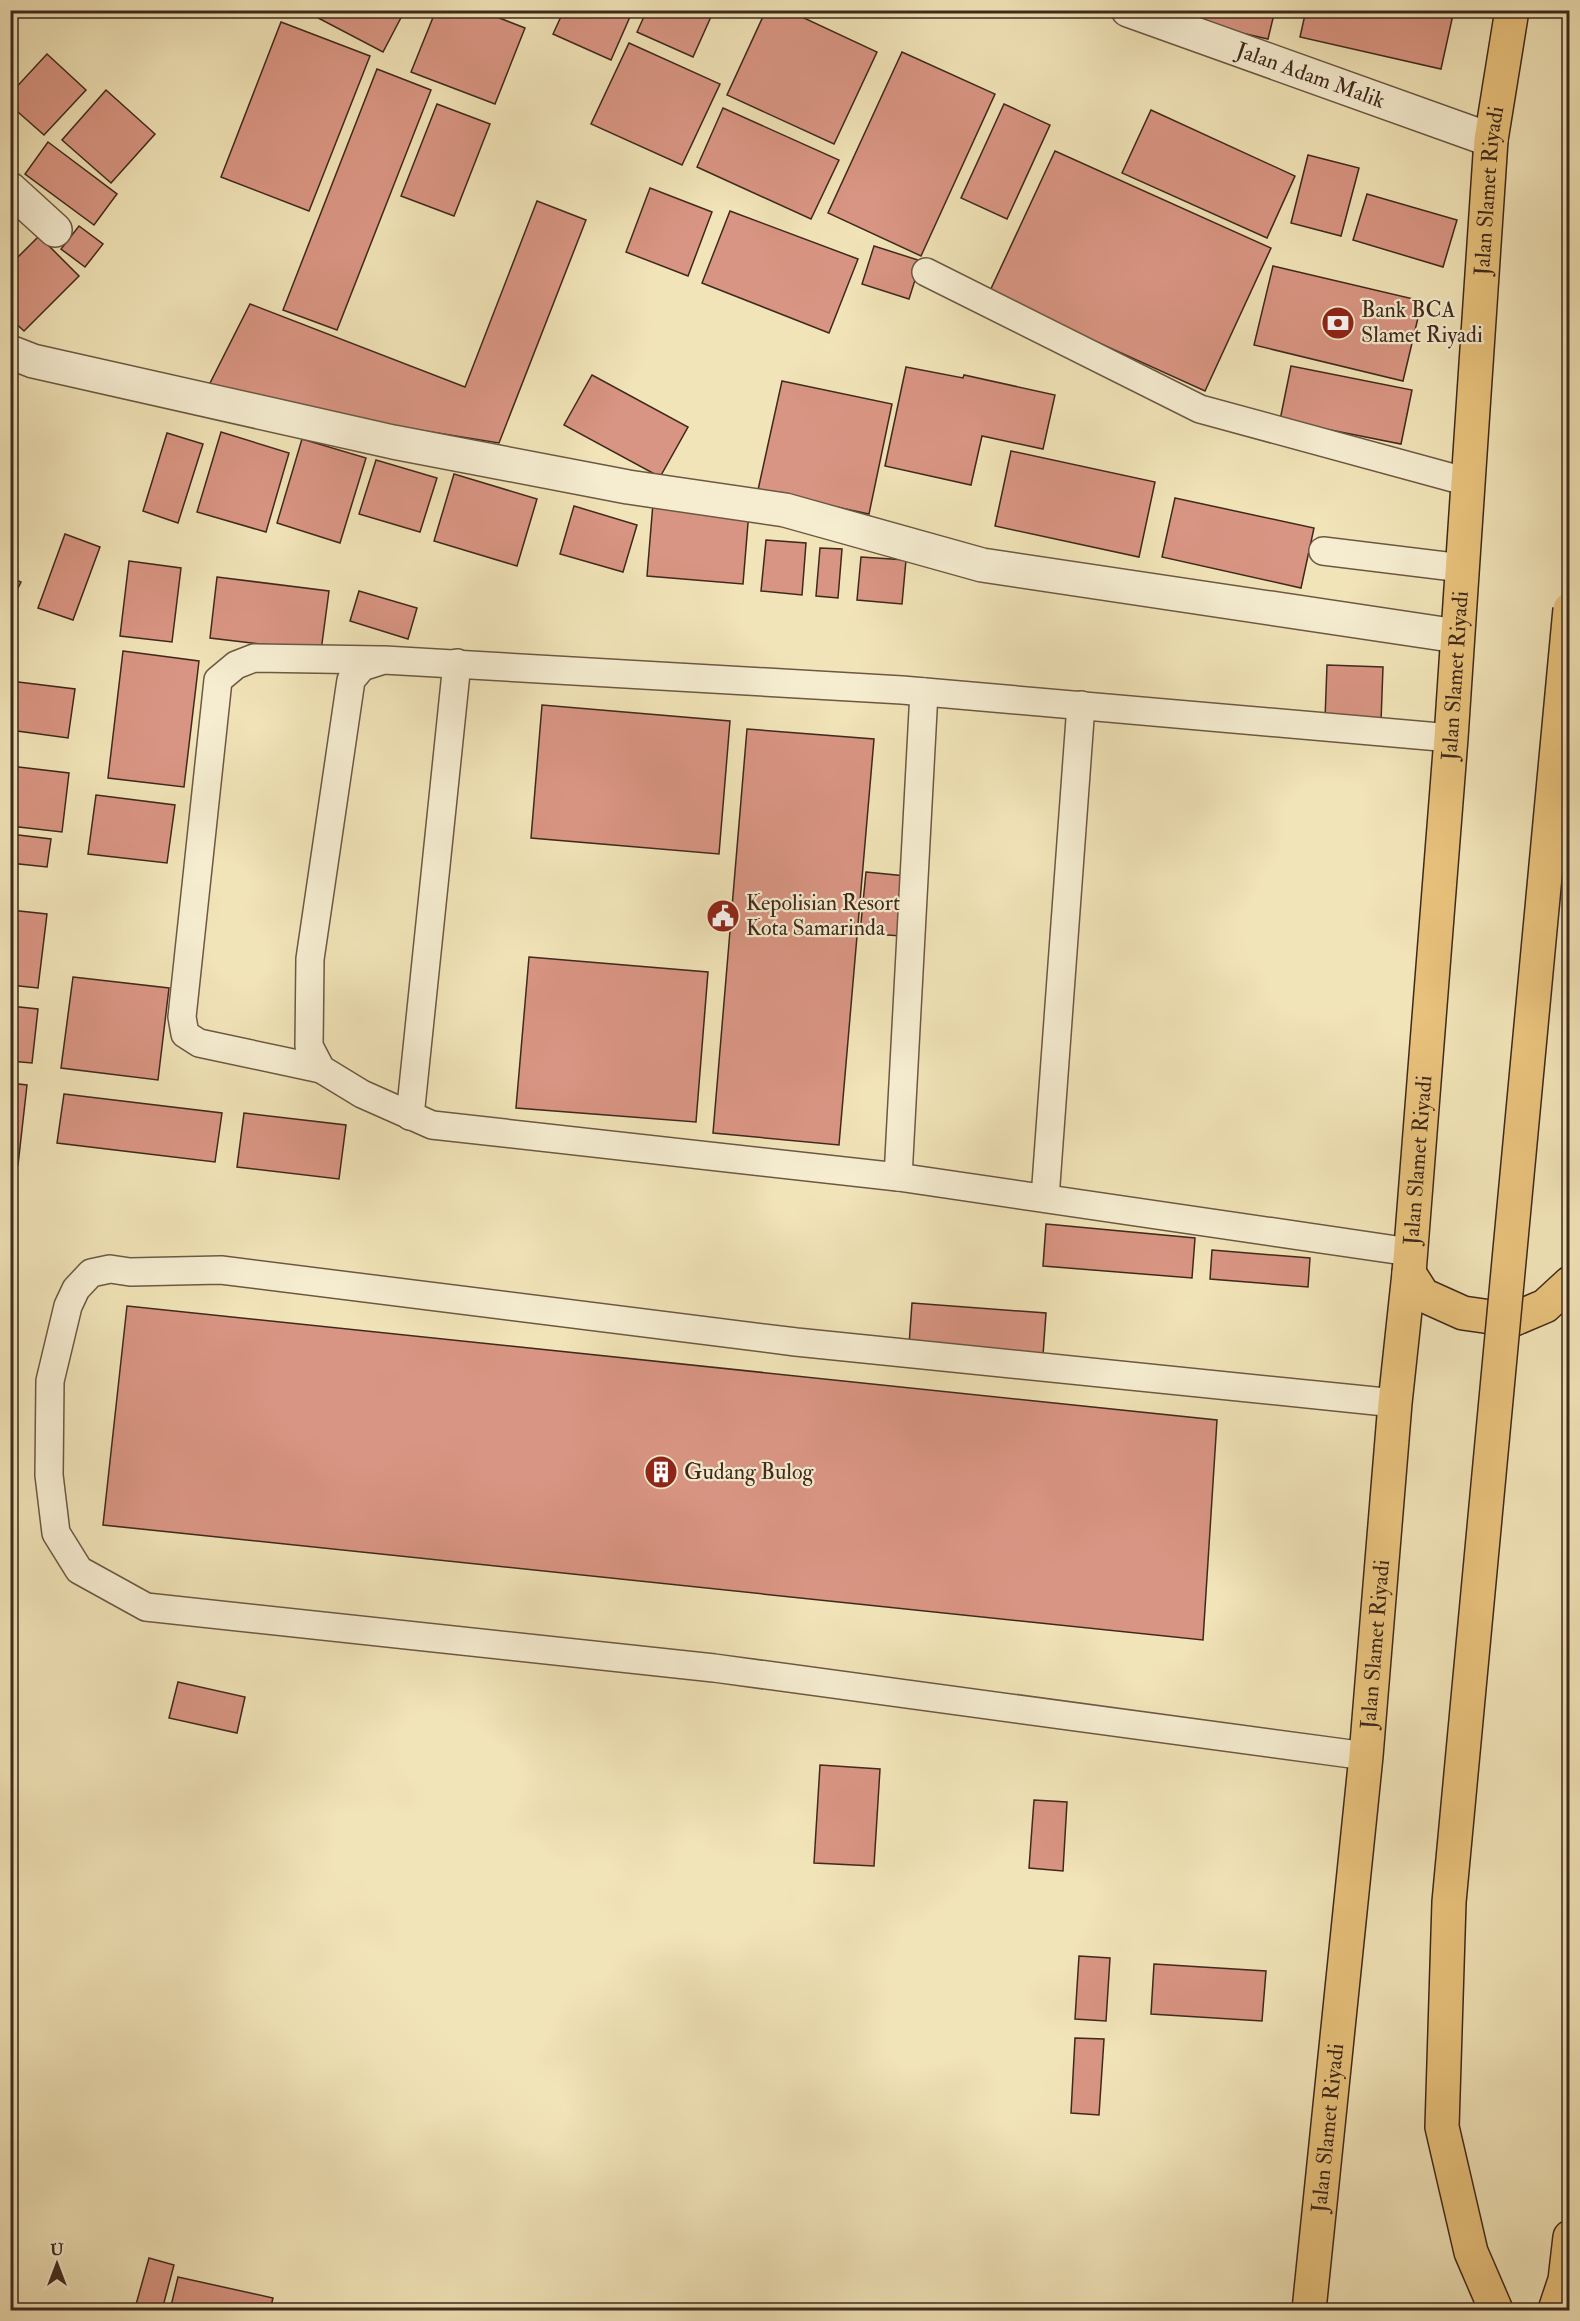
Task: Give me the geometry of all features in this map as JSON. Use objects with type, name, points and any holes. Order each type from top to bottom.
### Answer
[{"type":"highway","name":"Jalan Slamet Riyadi","points":[[1309,2310],[1366,1756],[1409,1262],[1451,738],[1491,140],[1512,10]]},
{"type":"highway","points":[[1496,2310],[1471,2252],[1443,2127],[1449,1902],[1569,609]]},
{"type":"highway","points":[[1409,1262],[1423,1295],[1463,1313],[1512,1320],[1545,1306],[1569,1283]]},
{"type":"highway","points":[[1555,2310],[1565,2280],[1569,2237]]},
{"type":"street","name":"Jalan Adam Malik","points":[[1128,10],[1491,140]]},
{"type":"street","points":[[10,189],[55,230]]},
{"type":"street","points":[[10,352],[33,361],[393,442],[628,487],[785,510],[982,566],[1457,636]]},
{"type":"lane","points":[[926,272],[1200,409],[1468,482]]},
{"type":"lane","points":[[1323,551],[1462,568]]},
{"type":"lane","points":[[1409,1262],[1045,1198],[898,1177],[432,1125],[362,1094],[321,1069],[199,1043],[185,1034],[182,1017],[218,680],[237,665],[254,658],[457,663],[924,692],[1451,738]]},
{"type":"lane","points":[[321,1069],[309,1046],[310,959],[349,692],[351,680],[362,667],[384,660]]},
{"type":"lane","points":[[410,1116],[457,663]]},
{"type":"lane","points":[[898,1177],[924,692]]},
{"type":"lane","points":[[1045,1198],[1082,705]]},
{"type":"lane","points":[[1366,1756],[714,1668],[146,1607],[79,1570],[56,1533],[49,1475],[50,1381],[68,1306],[76,1289],[91,1273],[110,1269],[130,1272],[221,1270],[796,1342],[1395,1403]]},
{"type":"building","points":[[303,10],[405,10],[383,52]]},
{"type":"building","points":[[436,10],[479,10],[525,28],[495,104],[411,72]]},
{"type":"building","points":[[564,10],[633,10],[611,60],[553,34]]},
{"type":"building","points":[[647,10],[714,10],[693,57],[637,32]]},
{"type":"building","points":[[766,10],[787,10],[877,52],[834,144],[727,95]]},
{"type":"building","points":[[1200,10],[1275,10],[1268,39],[1197,23]]},
{"type":"building","points":[[1306,10],[1454,10],[1441,69],[1300,37]]},
{"type":"building","points":[[281,22],[370,56],[309,211],[221,177]]},
{"type":"building","points":[[629,43],[720,84],[682,165],[591,124]]},
{"type":"building","points":[[902,52],[995,94],[921,256],[828,213]]},
{"type":"building","points":[[47,54],[86,90],[44,135],[10,105],[10,94]]},
{"type":"building","points":[[377,69],[431,90],[337,330],[283,310]]},
{"type":"building","points":[[106,90],[155,134],[111,183],[62,140]]},
{"type":"building","points":[[437,104],[490,124],[454,216],[401,196]]},
{"type":"building","points":[[1004,104],[1050,125],[1007,219],[961,198]]},
{"type":"building","points":[[723,108],[839,160],[811,219],[697,167]]},
{"type":"building","points":[[1151,110],[1295,176],[1267,238],[1122,173]]},
{"type":"building","points":[[48,142],[117,194],[94,225],[25,174]]},
{"type":"building","points":[[1055,151],[1271,248],[1205,391],[989,293]]},
{"type":"building","points":[[1308,155],[1359,168],[1341,236],[1291,223]]},
{"type":"building","points":[[650,188],[712,212],[688,276],[626,252]]},
{"type":"building","points":[[1367,194],[1457,220],[1443,267],[1353,240]]},
{"type":"building","points":[[537,201],[586,220],[499,443],[204,395],[250,304],[465,387]]},
{"type":"building","points":[[730,211],[858,259],[829,333],[702,283]]},
{"type":"building","points":[[79,226],[103,244],[85,267],[61,249]]},
{"type":"building","points":[[39,236],[79,276],[24,331],[10,318],[10,265]]},
{"type":"building","points":[[874,246],[921,261],[909,299],[862,284]]},
{"type":"building","name":"Bank BCA Slamet Riyadi","points":[[1273,266],[1422,301],[1403,381],[1254,345]]},
{"type":"building","points":[[1291,366],[1412,390],[1401,444],[1280,420]]},
{"type":"building","points":[[906,367],[963,378],[964,375],[1055,395],[1043,449],[982,436],[971,485],[885,466]]},
{"type":"building","points":[[592,375],[688,427],[660,477],[564,425]]},
{"type":"building","points":[[782,381],[892,404],[869,514],[758,490]]},
{"type":"building","points":[[221,432],[289,453],[266,532],[197,512]]},
{"type":"building","points":[[167,433],[203,444],[178,523],[143,511]]},
{"type":"building","points":[[302,439],[366,458],[340,543],[277,523]]},
{"type":"building","points":[[1011,451],[1155,482],[1139,557],[995,526]]},
{"type":"building","points":[[376,460],[437,478],[420,532],[359,514]]},
{"type":"building","points":[[454,474],[537,499],[517,566],[434,541]]},
{"type":"building","points":[[1175,498],[1314,528],[1301,588],[1162,557]]},
{"type":"building","points":[[653,503],[749,511],[743,584],[647,576]]},
{"type":"building","points":[[574,506],[637,525],[623,572],[560,554]]},
{"type":"building","points":[[65,534],[100,547],[73,620],[38,608]]},
{"type":"building","points":[[766,540],[806,543],[802,595],[761,591]]},
{"type":"building","points":[[820,548],[842,549],[838,598],[816,596]]},
{"type":"building","points":[[861,557],[906,560],[902,604],[857,600]]},
{"type":"building","points":[[129,561],[181,568],[172,642],[120,636]]},
{"type":"building","points":[[10,577],[21,582],[10,604]]},
{"type":"building","points":[[217,577],[329,591],[321,651],[210,638]]},
{"type":"building","points":[[359,591],[417,608],[408,639],[350,621]]},
{"type":"building","points":[[123,651],[199,661],[184,787],[108,778]]},
{"type":"building","points":[[1327,665],[1383,667],[1381,722],[1325,719]]},
{"type":"building","points":[[10,681],[75,689],[68,738],[10,730]]},
{"type":"building","points":[[542,705],[730,721],[719,854],[531,838]]},
{"type":"building","points":[[747,729],[874,739],[839,1145],[713,1133]]},
{"type":"building","points":[[10,766],[69,773],[62,832],[10,826]]},
{"type":"building","points":[[96,795],[175,805],[167,863],[88,854]]},
{"type":"building","points":[[10,834],[51,839],[47,867],[10,863]]},
{"type":"building","points":[[866,872],[906,876],[901,936],[860,933]]},
{"type":"building","points":[[10,910],[47,914],[38,988],[10,985]]},
{"type":"building","points":[[529,957],[708,972],[696,1122],[516,1108]]},
{"type":"building","points":[[73,977],[169,988],[158,1080],[61,1068]]},
{"type":"building","points":[[10,1006],[38,1009],[32,1063],[10,1061]]},
{"type":"building","points":[[10,1083],[27,1085],[18,1165],[10,1164]]},
{"type":"building","points":[[64,1094],[222,1113],[215,1162],[57,1143]]},
{"type":"building","points":[[244,1113],[346,1125],[339,1179],[237,1167]]},
{"type":"building","points":[[1046,1224],[1195,1238],[1192,1278],[1043,1266]]},
{"type":"building","points":[[1212,1250],[1310,1258],[1308,1287],[1210,1279]]},
{"type":"building","points":[[912,1303],[1046,1313],[1043,1355],[909,1345]]},
{"type":"building","name":"Gudang Bulog","points":[[127,1306],[1217,1420],[1203,1640],[103,1525]]},
{"type":"building","points":[[178,1682],[245,1697],[237,1733],[169,1718]]},
{"type":"building","points":[[820,1765],[880,1769],[874,1866],[814,1863]]},
{"type":"building","points":[[1034,1800],[1067,1802],[1063,1871],[1029,1868]]},
{"type":"building","points":[[1079,1956],[1110,1958],[1106,2021],[1075,2019]]},
{"type":"building","points":[[1154,1964],[1266,1971],[1262,2021],[1151,2014]]},
{"type":"building","points":[[1075,2038],[1104,2039],[1099,2115],[1071,2113]]},
{"type":"building","points":[[149,2258],[174,2265],[162,2310],[135,2308]]},
{"type":"building","points":[[178,2277],[273,2298],[270,2310],[170,2310]]},
{"type":"place","name":"Bank BCA Slamet Riyadi","points":[[1338,323]]},
{"type":"place","name":"Kepolisian Resort Kota Samarinda","points":[[723,916]]},
{"type":"place","name":"Gudang Bulog","points":[[661,1472]]}]
